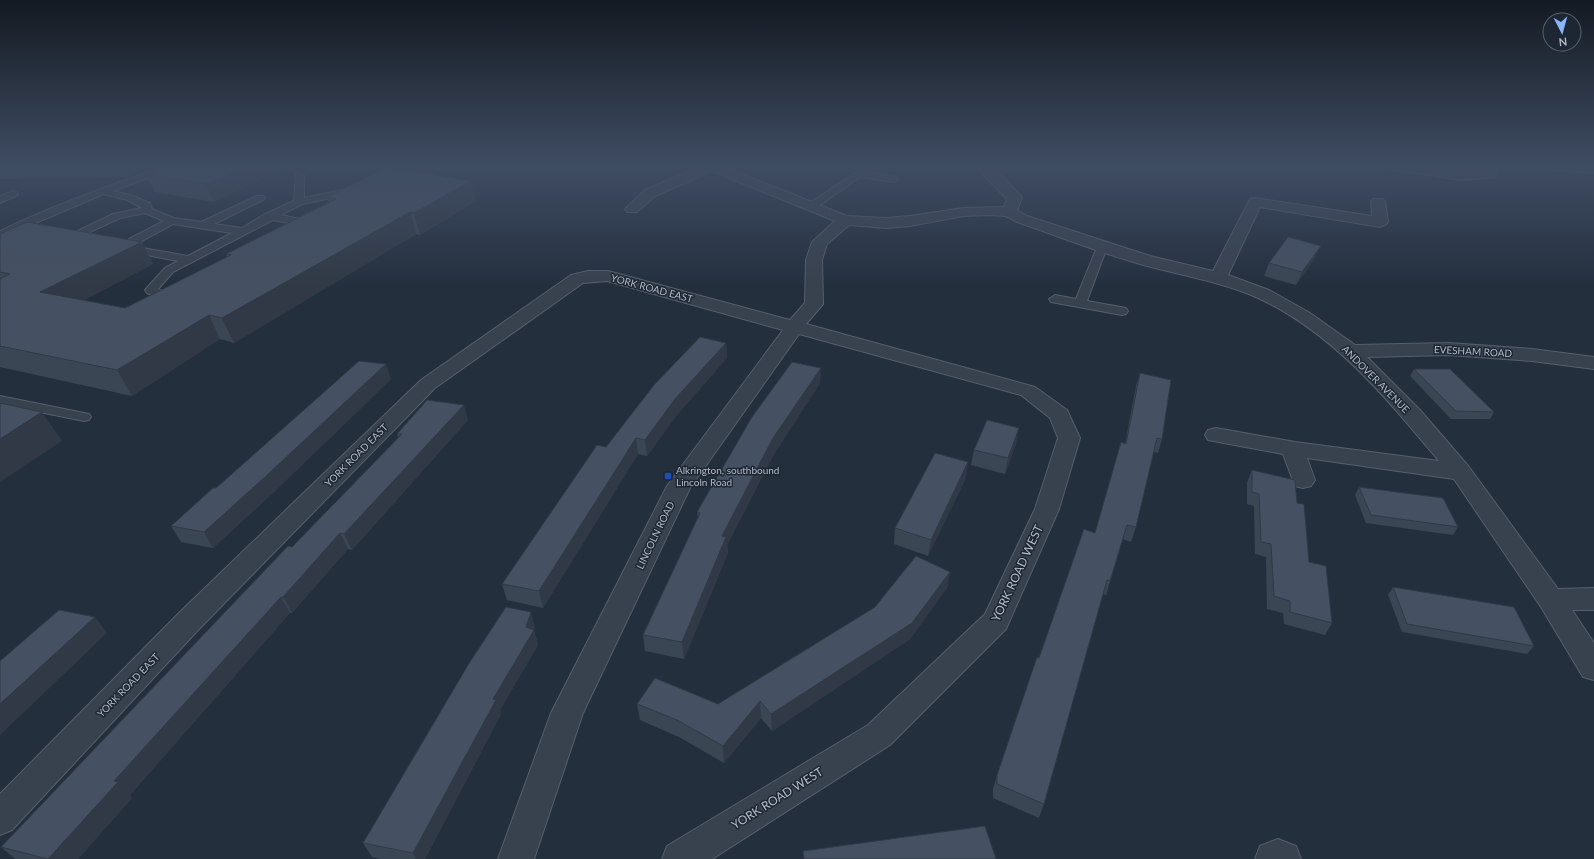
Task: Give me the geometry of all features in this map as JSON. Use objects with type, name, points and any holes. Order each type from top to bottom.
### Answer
[{"type":"street","name":"ANDOVER AVENUE","points":[[632,209],[635,206]]},
{"type":"street","name":"ANDOVER AVENUE","points":[[812,206],[845,220],[886,223],[910,221],[963,212],[1009,212],[1022,219],[1102,247],[1145,260],[1218,277],[1263,294],[1304,317],[1351,350],[1412,415],[1461,472],[1551,600],[1594,668]]},
{"type":"street","points":[[1009,212],[1012,206]]},
{"type":"street","points":[[1218,277],[1251,206]]},
{"type":"street","points":[[1297,206],[1379,228],[1378,206]]},
{"type":"street","name":"LINCOLN ROAD","points":[[516,859],[567,713],[680,486],[796,326],[814,304],[814,260],[820,242],[845,220]]},
{"type":"street","name":"YORK ROAD EAST","points":[[0,818],[201,609],[428,384],[577,279],[588,276],[608,276],[796,326]]},
{"type":"street","name":"YORK ROAD WEST","points":[[680,859],[879,735],[996,622],[1047,510],[1069,438],[1059,415],[1028,391],[796,326]]},
{"type":"street","name":"EVESHAM ROAD","points":[[1351,350],[1449,349],[1532,354],[1594,363]]},
{"type":"street","points":[[1216,435],[1294,450],[1461,472]]},
{"type":"street","points":[[1294,450],[1303,480]]},
{"type":"street","points":[[1551,600],[1594,599]]},
{"type":"lane","points":[[0,235],[30,220],[64,206]]},
{"type":"lane","points":[[146,206],[148,210]]},
{"type":"lane","points":[[203,225],[243,206]]},
{"type":"lane","points":[[170,298],[151,290],[169,270],[291,206]]},
{"type":"lane","points":[[63,240],[117,216],[148,210],[172,221],[242,231]]},
{"type":"lane","points":[[270,216],[300,222],[301,227],[287,234]]},
{"type":"lane","points":[[172,221],[133,241],[131,249],[188,259]]},
{"type":"lane","points":[[1080,303],[1102,247]]},
{"type":"lane","points":[[1055,299],[1122,310]]},
{"type":"lane","points":[[0,400],[84,417]]},
{"type":"building","points":[[322,206],[426,206],[414,213],[410,212],[222,318],[209,315],[117,370],[0,346],[0,279],[10,274],[0,272],[0,234],[27,222],[142,242],[40,292],[125,308],[231,255],[226,254]]},
{"type":"building","points":[[1288,237],[1321,246],[1302,272],[1269,263]]},
{"type":"building","points":[[700,337],[726,343],[675,399],[645,440],[636,438],[539,591],[502,584],[597,445],[606,447],[654,385]]},
{"type":"building","points":[[359,361],[386,364],[204,532],[171,526],[213,488],[216,488]]},
{"type":"building","points":[[792,362],[821,368],[773,438],[722,536],[726,537],[682,642],[643,635],[700,513],[697,512],[752,417]]},
{"type":"building","points":[[1414,369],[1450,369],[1494,412],[1456,411]]},
{"type":"building","points":[[1140,373],[1171,380],[1162,439],[1157,438],[1136,527],[1127,525],[1110,581],[1107,580],[1044,804],[997,784],[997,775],[1037,657],[1039,658],[1084,529],[1095,533],[1121,442],[1126,444]]},
{"type":"building","points":[[427,400],[464,405],[344,534],[340,533],[283,597],[281,597],[114,781],[118,782],[48,859],[1,847],[288,546],[292,547],[402,434],[397,434]]},
{"type":"building","points":[[0,403],[42,412],[0,439]]},
{"type":"building","points":[[987,420],[1019,428],[1008,458],[974,450]]},
{"type":"building","points":[[935,453],[968,462],[931,540],[895,528]]},
{"type":"building","points":[[1252,470],[1295,480],[1297,503],[1304,504],[1309,562],[1326,566],[1332,623],[1290,612],[1290,601],[1274,596],[1271,544],[1261,542],[1259,494],[1252,492]]},
{"type":"building","points":[[1359,487],[1443,498],[1458,527],[1371,515]]},
{"type":"building","points":[[916,556],[950,572],[912,623],[771,714],[760,701],[723,746],[677,720],[637,704],[655,678],[718,704],[875,607]]},
{"type":"building","points":[[1393,587],[1514,607],[1534,646],[1407,624]]},
{"type":"building","points":[[506,607],[531,612],[526,627],[534,630],[493,699],[496,700],[413,853],[363,843],[468,665]]},
{"type":"building","points":[[59,610],[95,617],[0,704],[0,661]]},
{"type":"building","points":[[985,826],[996,859],[804,859],[803,851]]},
{"type":"place","name":"Alkrington, southbound Lincoln Road","points":[[668,476]]}]
